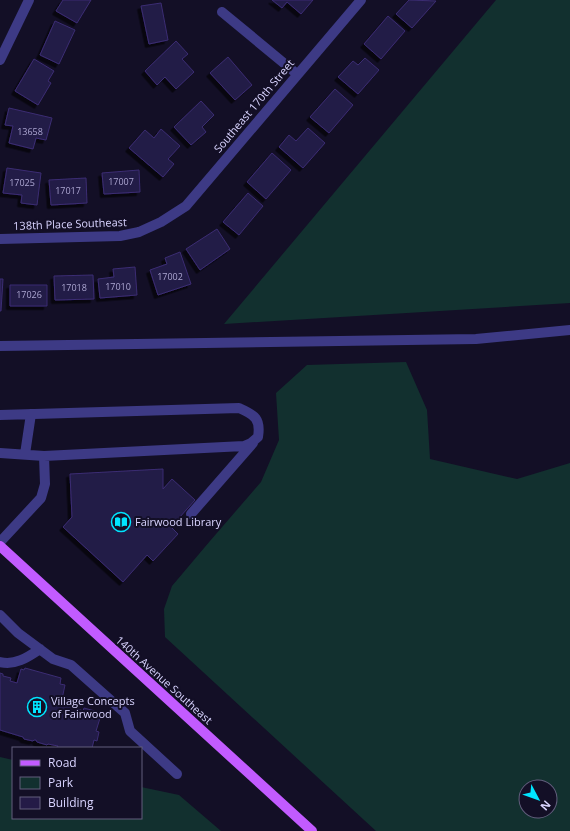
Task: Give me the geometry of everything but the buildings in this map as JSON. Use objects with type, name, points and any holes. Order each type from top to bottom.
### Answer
[{"type":"main road","name":"140th Avenue Southeast","points":[[0,546],[312,831]]},
{"type":"street","points":[[0,60],[29,0]]},
{"type":"street","name":"Southeast 170th Street","points":[[161,222],[186,206],[361,0]]},
{"type":"street","points":[[222,12],[297,74]]},
{"type":"street","name":"138th Place Southeast","points":[[0,239],[120,236],[139,232],[161,222]]},
{"type":"street","points":[[0,346],[476,339],[570,330]]},
{"type":"street","points":[[0,415],[239,408],[250,412],[257,420],[260,428],[258,437],[191,514]]},
{"type":"street","points":[[25,454],[31,414]]},
{"type":"street","points":[[0,453],[44,456],[244,446],[258,437]]},
{"type":"street","points":[[0,542],[41,498],[45,484],[44,456]]},
{"type":"street","points":[[0,615],[18,633],[53,659],[72,665],[125,713],[130,732],[177,774]]},
{"type":"street","points":[[0,662],[5,663],[21,661],[40,649]]},
{"type":"green space","points":[[496,0],[570,0],[570,303],[224,324]]},
{"type":"green space","points":[[406,362],[427,410],[430,459],[517,479],[570,463],[570,831],[376,831],[165,637],[164,609],[172,586],[261,482],[279,440],[276,393],[307,365]]},
{"type":"green space","points":[[0,757],[12,760],[12,819],[142,819],[142,787],[179,795],[221,831],[0,831]]},
{"type":"place","name":"Fairwood Library","points":[[121,522]]},
{"type":"place","name":"Village Concepts of Fairwood","points":[[37,707]]}]
